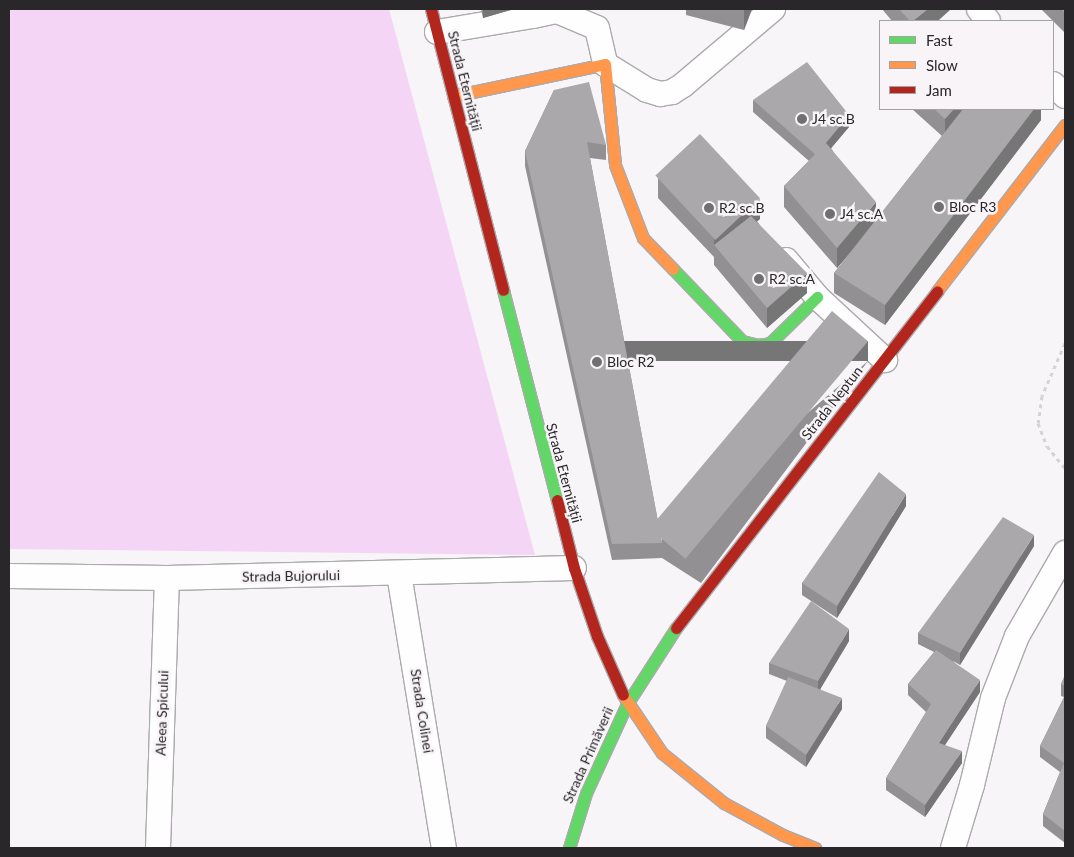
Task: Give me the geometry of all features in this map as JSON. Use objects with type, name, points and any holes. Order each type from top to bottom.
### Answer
[{"type":"street","name":"Strada Eternității","points":[[431,9],[574,568],[597,636],[627,704],[662,753],[724,804],[783,835],[816,848]]},
{"type":"street","points":[[453,96],[605,64],[647,90],[660,94],[672,92],[773,9]]},
{"type":"street","points":[[979,9],[987,20]]},
{"type":"street","points":[[437,32],[558,10],[597,28],[605,64],[615,165],[643,238],[742,341],[758,345],[770,343],[817,298]]},
{"type":"street","points":[[1054,85],[1065,96]]},
{"type":"street","name":"Strada Neptun","points":[[627,704],[670,636],[1065,125]]},
{"type":"street","points":[[772,242],[817,298],[884,360]]},
{"type":"street","points":[[953,848],[996,689],[1017,636],[1065,553]]},
{"type":"street","name":"Strada Bujorului","points":[[9,576],[167,578],[399,574],[574,568]]},
{"type":"street","name":"Strada Colinei","points":[[399,574],[444,848]]},
{"type":"street","name":"Aleea Spicului","points":[[158,848],[167,578]]},
{"type":"street","name":"Strada Primăverii","points":[[569,848],[586,793],[627,704]]},
{"type":"path","points":[[1065,343],[1042,396],[1038,424],[1048,446],[1065,468]]},
{"type":"shaded area","points":[[9,9],[389,9],[535,555],[9,549]]},
{"type":"building","points":[[899,9],[928,9],[914,20],[909,20]]},
{"type":"building","name":"J4 sc.B","points":[[807,62],[849,115],[816,155],[753,100]]},
{"type":"building","name":"Bloc R2","points":[[589,82],[606,145],[587,142],[662,543],[612,544],[525,151],[554,90]]},
{"type":"building","points":[[935,110],[953,110],[945,119]]},
{"type":"building","name":"Bloc R3","points":[[962,110],[1033,110],[885,305],[834,273]]},
{"type":"building","name":"R2 sc.B","points":[[700,134],[760,198],[715,240],[655,176]]},
{"type":"building","name":"J4 sc.A","points":[[826,143],[876,202],[837,248],[784,186]]},
{"type":"building","points":[[751,216],[807,273],[767,308],[714,245]]},
{"type":"building","points":[[832,311],[868,341],[685,559],[649,529]]},
{"type":"building","points":[[879,472],[906,494],[837,606],[802,583]]},
{"type":"building","points":[[1003,517],[1034,535],[960,653],[918,633]]},
{"type":"building","points":[[811,601],[849,629],[818,681],[769,663]]},
{"type":"building","points":[[936,650],[980,680],[939,743],[962,751],[925,805],[886,778],[931,704],[908,684]]},
{"type":"building","points":[[1065,675],[1065,686],[1061,684]]},
{"type":"building","points":[[788,677],[842,698],[806,755],[766,726]]},
{"type":"building","points":[[1065,696],[1065,831],[1043,814],[1064,763],[1040,746]]},
{"type":"traffic: fast","points":[[673,269],[742,341],[758,345],[770,343],[817,297]]},
{"type":"traffic: fast","points":[[503,290],[557,500]]},
{"type":"traffic: fast","points":[[569,848],[586,793],[627,704],[676,628]]},
{"type":"traffic: slow","points":[[453,96],[605,64],[615,165],[643,238],[673,269]]},
{"type":"traffic: slow","points":[[937,291],[1065,125]]},
{"type":"traffic: slow","points":[[623,695],[662,753],[724,803],[783,835],[816,848]]},
{"type":"traffic: jam","points":[[431,9],[503,290]]},
{"type":"traffic: jam","points":[[676,628],[937,291]]},
{"type":"traffic: jam","points":[[557,500],[574,568],[597,636],[623,695]]},
{"type":"place","name":"J4 sc.B","points":[[802,119]]},
{"type":"place","name":"Bloc R3","points":[[939,207]]},
{"type":"place","name":"R2 sc.B","points":[[709,208]]},
{"type":"place","name":"J4 sc.A","points":[[830,214]]},
{"type":"place","name":"R2 sc.A","points":[[759,279]]},
{"type":"place","name":"Bloc R2","points":[[597,362]]}]
